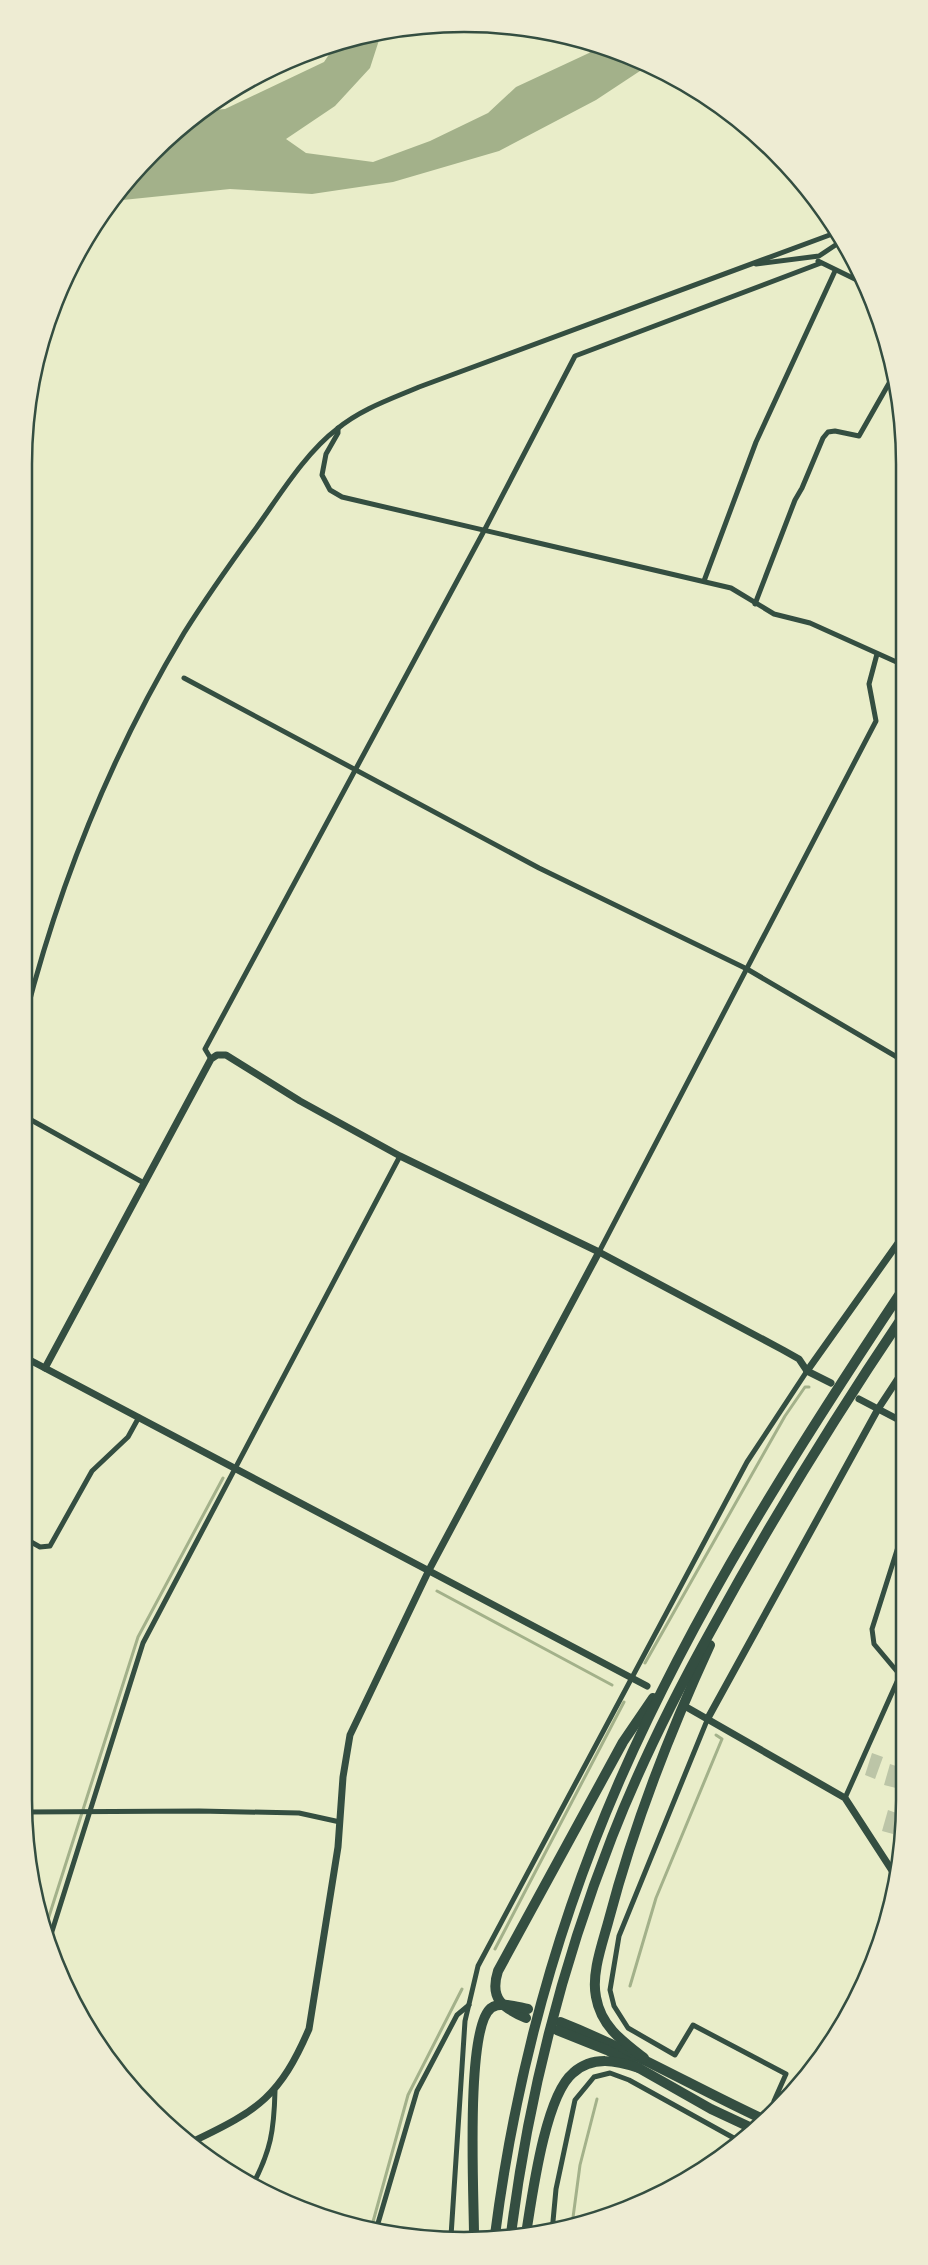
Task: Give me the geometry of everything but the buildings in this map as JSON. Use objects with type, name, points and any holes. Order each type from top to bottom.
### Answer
[{"type":"highway","points":[[495,2232],[511,2126],[542,1996],[599,1830],[623,1772],[674,1666],[726,1572],[784,1474],[896,1300]]},
{"type":"highway","points":[[512,2230],[526,2137],[556,2003],[591,1892],[612,1835],[665,1717],[748,1562],[859,1382],[896,1326]]},
{"type":"highway","points":[[644,2058],[609,2029],[600,2014],[595,1996],[602,1947],[635,1832],[656,1772],[690,1688],[748,1562]]},
{"type":"highway","points":[[502,2005],[495,1993],[495,1981],[508,1950],[623,1742],[674,1666]]},
{"type":"highway","points":[[474,2232],[473,2094],[480,2027],[484,2016],[490,2009],[502,2005],[527,2014]]},
{"type":"highway","points":[[748,2126],[710,2109],[607,2050],[558,2026],[644,2058],[716,2098],[758,2117]]},
{"type":"highway","points":[[527,2228],[549,2121],[563,2087],[573,2072],[602,2060],[616,2060],[639,2068]]},
{"type":"street","points":[[32,992],[44,948],[81,847],[115,766],[157,682],[185,632],[221,577],[306,462],[338,428],[370,407],[419,387],[830,235]]},
{"type":"street","points":[[750,264],[814,257],[836,244]]},
{"type":"street","points":[[814,257],[820,263],[854,279]]},
{"type":"street","points":[[211,1059],[205,1049],[485,529],[575,356],[820,263]]},
{"type":"street","points":[[704,581],[756,442],[835,271]]},
{"type":"street","points":[[755,604],[795,500],[823,438],[828,432],[835,431],[859,436],[888,385]]},
{"type":"street","points":[[338,428],[338,433],[326,454],[322,475],[330,490],[342,497],[731,588],[774,614],[810,623],[896,662]]},
{"type":"street","points":[[197,2140],[230,2124],[257,2107],[275,2091],[297,2057],[310,2029],[338,1847],[343,1777],[350,1735],[429,1570],[599,1252],[876,721],[869,684],[877,654]]},
{"type":"street","points":[[184,678],[539,868],[747,969],[896,1056]]},
{"type":"street","points":[[45,1368],[211,1059],[226,1054],[300,1102],[400,1156],[599,1252],[799,1359],[807,1370],[831,1383]]},
{"type":"street","points":[[32,1121],[144,1184]]},
{"type":"street","points":[[52,1930],[84,1812],[142,1643],[400,1156]]},
{"type":"street","points":[[451,2232],[465,2021],[478,1966],[746,1462],[807,1370],[896,1246]]},
{"type":"street","points":[[32,1361],[137,1420],[236,1468],[647,1686]]},
{"type":"street","points":[[774,2101],[786,2074],[693,2025],[675,2055],[628,2028],[614,2006],[610,1990],[619,1936],[708,1718],[878,1409],[896,1382]]},
{"type":"street","points":[[859,1399],[896,1418]]},
{"type":"street","points":[[32,1542],[40,1547],[50,1546],[92,1471],[128,1437],[137,1420]]},
{"type":"street","points":[[896,1554],[872,1629],[874,1644],[896,1670]]},
{"type":"street","points":[[845,1798],[896,1684]]},
{"type":"street","points":[[688,1708],[845,1798],[890,1869]]},
{"type":"street","points":[[32,1812],[299,1813],[340,1822]]},
{"type":"street","points":[[378,2224],[417,2090],[457,2015],[469,2006]]},
{"type":"street","points":[[553,2223],[556,2189],[576,2100],[594,2077],[610,2073],[629,2080],[733,2138]]},
{"type":"street","points":[[256,2179],[267,2156],[274,2128],[275,2091]]},
{"type":"shaded area","points":[[379,41],[370,68],[335,106],[286,139],[306,153],[373,162],[430,141],[488,113],[516,87],[591,51],[641,70],[596,100],[499,151],[393,182],[312,194],[230,189],[123,200],[159,159],[179,140],[218,110],[225,109],[324,62],[330,54]]},
{"type":"waterway","points":[[645,1663],[785,1416],[805,1387],[809,1387]]},
{"type":"waterway","points":[[48,1918],[138,1637],[223,1478]]},
{"type":"waterway","points":[[437,1591],[612,1685]]},
{"type":"waterway","points":[[495,1949],[624,1702]]},
{"type":"waterway","points":[[630,1986],[656,1898],[722,1739],[716,1735]]},
{"type":"waterway","points":[[373,2222],[408,2095],[462,1989]]},
{"type":"waterway","points":[[573,2219],[580,2165],[597,2099]]}]
